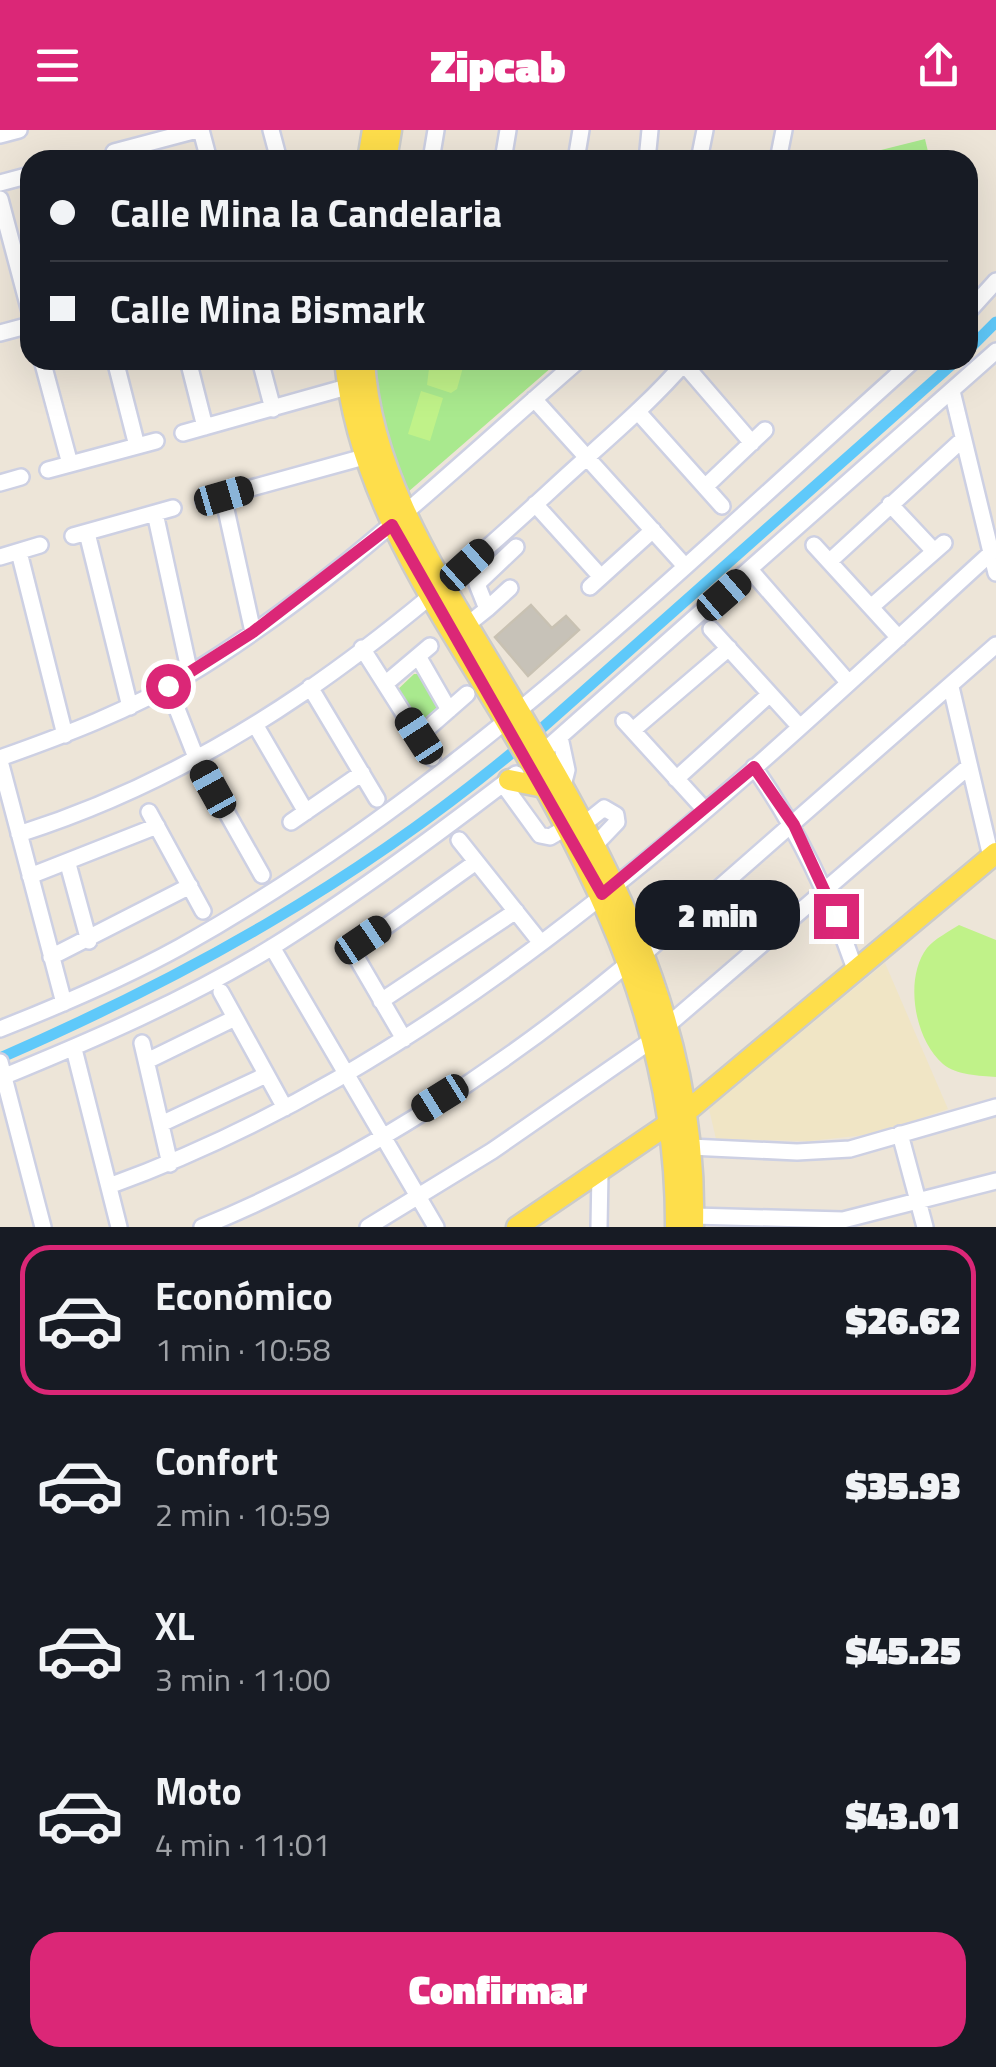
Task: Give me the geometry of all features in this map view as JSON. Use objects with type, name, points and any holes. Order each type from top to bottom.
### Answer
[{"type":"main road","points":[[346,370],[364,457],[576,826],[609,889],[668,1025],[688,1223]]},
{"type":"main road","points":[[366,370],[374,423],[399,519]]},
{"type":"main road","points":[[438,590],[468,625],[512,716]]},
{"type":"main road","points":[[506,782],[554,787]]},
{"type":"main road","points":[[576,826],[595,845],[609,889]]},
{"type":"main road","points":[[516,1227],[678,1119],[994,855]]},
{"type":"main road","points":[[638,956],[652,1040],[690,1147],[688,1223]]},
{"type":"street","points":[[0,135],[19,130]]},
{"type":"street","points":[[145,150],[199,130]]},
{"type":"street","points":[[0,200],[20,275]]},
{"type":"street","points":[[978,301],[996,281]]},
{"type":"street","points":[[45,370],[70,464]]},
{"type":"street","points":[[118,370],[137,446]]},
{"type":"street","points":[[191,370],[205,427]]},
{"type":"street","points":[[262,370],[272,409]]},
{"type":"street","points":[[64,1003],[0,760],[130,707],[190,674],[253,632],[399,519],[567,370]]},
{"type":"street","points":[[19,834],[142,790],[256,726],[310,688],[438,590],[638,412],[678,370]]},
{"type":"street","points":[[693,370],[752,443]]},
{"type":"street","points":[[0,1029],[178,948],[404,802],[512,716],[903,370]]},
{"type":"street","points":[[43,1227],[1,1071],[74,1049],[272,947],[506,782],[752,572],[975,370]]},
{"type":"street","points":[[183,433],[348,388]]},
{"type":"street","points":[[952,391],[996,573]]},
{"type":"street","points":[[534,399],[684,565]]},
{"type":"street","points":[[638,412],[722,506]]},
{"type":"street","points":[[705,487],[765,430]]},
{"type":"street","points":[[830,561],[963,439]]},
{"type":"street","points":[[48,470],[156,440]]},
{"type":"street","points":[[204,501],[364,457]]},
{"type":"street","points":[[1,480],[21,477]]},
{"type":"street","points":[[224,496],[253,632]]},
{"type":"street","points":[[535,504],[596,582],[652,530]]},
{"type":"street","points":[[872,607],[939,547],[890,504]]},
{"type":"street","points":[[130,707],[80,534],[173,508]]},
{"type":"street","points":[[155,513],[190,674]]},
{"type":"street","points":[[0,556],[40,545]]},
{"type":"street","points":[[814,545],[899,638]]},
{"type":"street","points":[[487,609],[477,584],[516,547]]},
{"type":"street","points":[[18,552],[64,735]]},
{"type":"street","points":[[109,1186],[170,1164],[347,1075],[540,943],[705,810],[991,553]]},
{"type":"street","points":[[752,572],[848,682]]},
{"type":"street","points":[[468,625],[510,588]]},
{"type":"street","points":[[711,629],[799,726]]},
{"type":"street","points":[[202,1227],[295,1184],[527,1044],[794,825],[996,646]]},
{"type":"street","points":[[362,648],[432,758]]},
{"type":"street","points":[[705,810],[629,726],[729,648]]},
{"type":"street","points":[[385,684],[424,652],[449,710]]},
{"type":"street","points":[[168,686],[197,760],[262,875]]},
{"type":"street","points":[[951,687],[967,768],[994,855]]},
{"type":"street","points":[[310,688],[377,799]]},
{"type":"street","points":[[419,736],[468,694]]},
{"type":"street","points":[[676,779],[770,694]]},
{"type":"street","points":[[256,726],[306,812]]},
{"type":"street","points":[[554,787],[568,770],[560,737]]},
{"type":"street","points":[[754,767],[794,825],[827,889],[855,969]]},
{"type":"street","points":[[668,1025],[967,768]]},
{"type":"street","points":[[291,822],[362,773]]},
{"type":"street","points":[[506,782],[540,835],[550,837],[604,808],[616,815],[617,822],[595,845]]},
{"type":"street","points":[[30,876],[68,864],[153,819],[203,911]]},
{"type":"street","points":[[459,840],[540,943]]},
{"type":"street","points":[[404,1039],[355,955],[356,948],[476,862]]},
{"type":"street","points":[[68,864],[88,940]]},
{"type":"street","points":[[51,957],[190,886]]},
{"type":"street","points":[[382,1001],[516,911]]},
{"type":"street","points":[[272,947],[436,1227]]},
{"type":"street","points":[[221,992],[285,1108]]},
{"type":"street","points":[[147,1061],[234,1018]]},
{"type":"street","points":[[368,1227],[492,1151],[652,1040]]},
{"type":"street","points":[[142,1043],[170,1164]]},
{"type":"street","points":[[74,1049],[119,1227]]},
{"type":"street","points":[[161,1124],[266,1074]]},
{"type":"street","points":[[690,1147],[797,1152],[850,1148],[996,1108]]},
{"type":"street","points":[[900,1134],[926,1227]]},
{"type":"street","points":[[599,1227],[600,1173]]},
{"type":"street","points":[[688,1223],[844,1220],[919,1204],[996,1181]]},
{"type":"shaded area","points":[[885,963],[948,1109],[875,1134],[809,1141],[716,1139],[709,1109]]},
{"type":"green space","points":[[925,139],[928,150],[881,150]]},
{"type":"green space","points":[[371,370],[548,370],[408,492],[386,441]]},
{"type":"green space","points":[[429,370],[462,370],[457,389],[451,393],[427,385]]},
{"type":"green space","points":[[421,391],[443,398],[430,441],[408,434]]},
{"type":"green space","points":[[414,674],[420,674],[441,711],[418,727],[394,693]]},
{"type":"green space","points":[[959,925],[996,940],[996,1077],[948,1068],[933,1053],[919,1024],[914,991],[920,961],[930,945]]},
{"type":"building","points":[[531,605],[552,628],[566,616],[579,630],[528,676],[495,637]]},
{"type":"waterway","points":[[978,340],[996,322]]},
{"type":"waterway","points":[[541,729],[946,370]]},
{"type":"waterway","points":[[0,1058],[203,960],[331,885],[454,799],[513,752]]},
{"type":"route","points":[[168,686],[253,632],[392,525],[602,894],[754,767],[794,825],[827,889],[836,916]]}]
